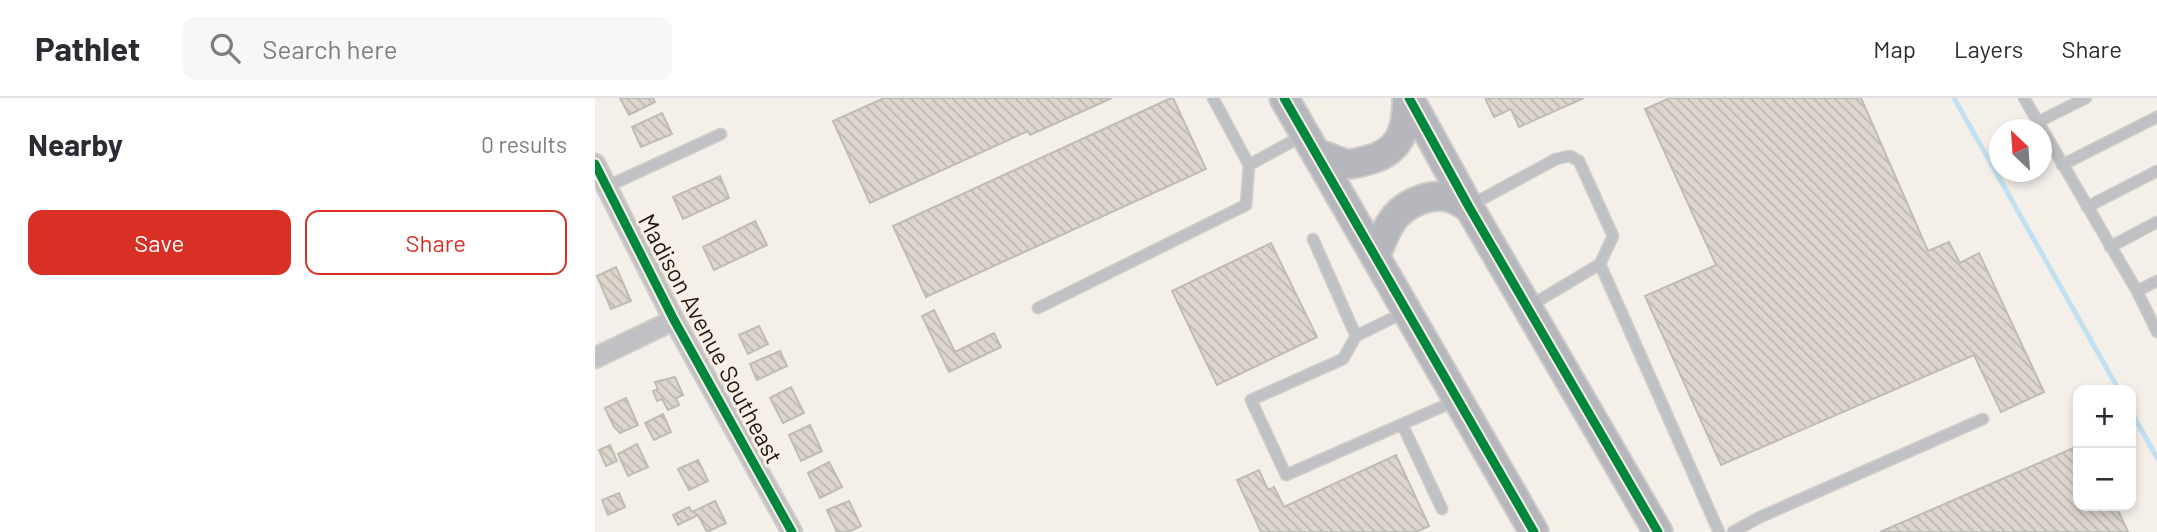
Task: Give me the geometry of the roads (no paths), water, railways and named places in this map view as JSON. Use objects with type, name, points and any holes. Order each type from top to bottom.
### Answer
[{"type":"street","points":[[1284,98],[1534,532]]},
{"type":"street","points":[[1311,144],[1351,164],[1377,158],[1392,150],[1403,131],[1408,98]]},
{"type":"street","points":[[1408,98],[1651,524]]},
{"type":"street","name":"Madison Avenue Southeast","points":[[595,164],[674,320],[792,532]]},
{"type":"street","points":[[1375,255],[1397,213],[1408,205],[1436,197],[1450,197],[1469,207]]},
{"type":"street","points":[[595,358],[674,320]]},
{"type":"lane","points":[[1038,308],[1246,205],[1249,165],[1213,98]]},
{"type":"lane","points":[[2024,98],[2036,119]]},
{"type":"lane","points":[[2044,119],[2086,98]]},
{"type":"lane","points":[[2062,165],[2157,117]]},
{"type":"lane","points":[[607,187],[722,134]]},
{"type":"lane","points":[[1249,165],[1311,144]]},
{"type":"lane","points":[[2052,147],[2137,291],[2157,332]]},
{"type":"lane","points":[[1469,207],[1556,159],[1570,156],[1580,161],[1613,236],[1600,264],[1527,307]]},
{"type":"lane","points":[[2087,207],[2157,171]]},
{"type":"lane","points":[[2110,247],[2157,222]]},
{"type":"lane","points":[[1313,239],[1356,336]]},
{"type":"lane","points":[[1600,264],[1719,532]]},
{"type":"lane","points":[[2137,291],[2157,281]]},
{"type":"lane","points":[[1407,311],[1356,336],[1343,359],[1251,400],[1286,475],[1459,400]]},
{"type":"lane","points":[[1733,532],[1758,518],[1983,419]]},
{"type":"lane","points":[[1402,424],[1442,509]]},
{"type":"waterway","points":[[1954,98],[2116,385]]},
{"type":"waterway","points":[[2136,420],[2157,458]]}]
